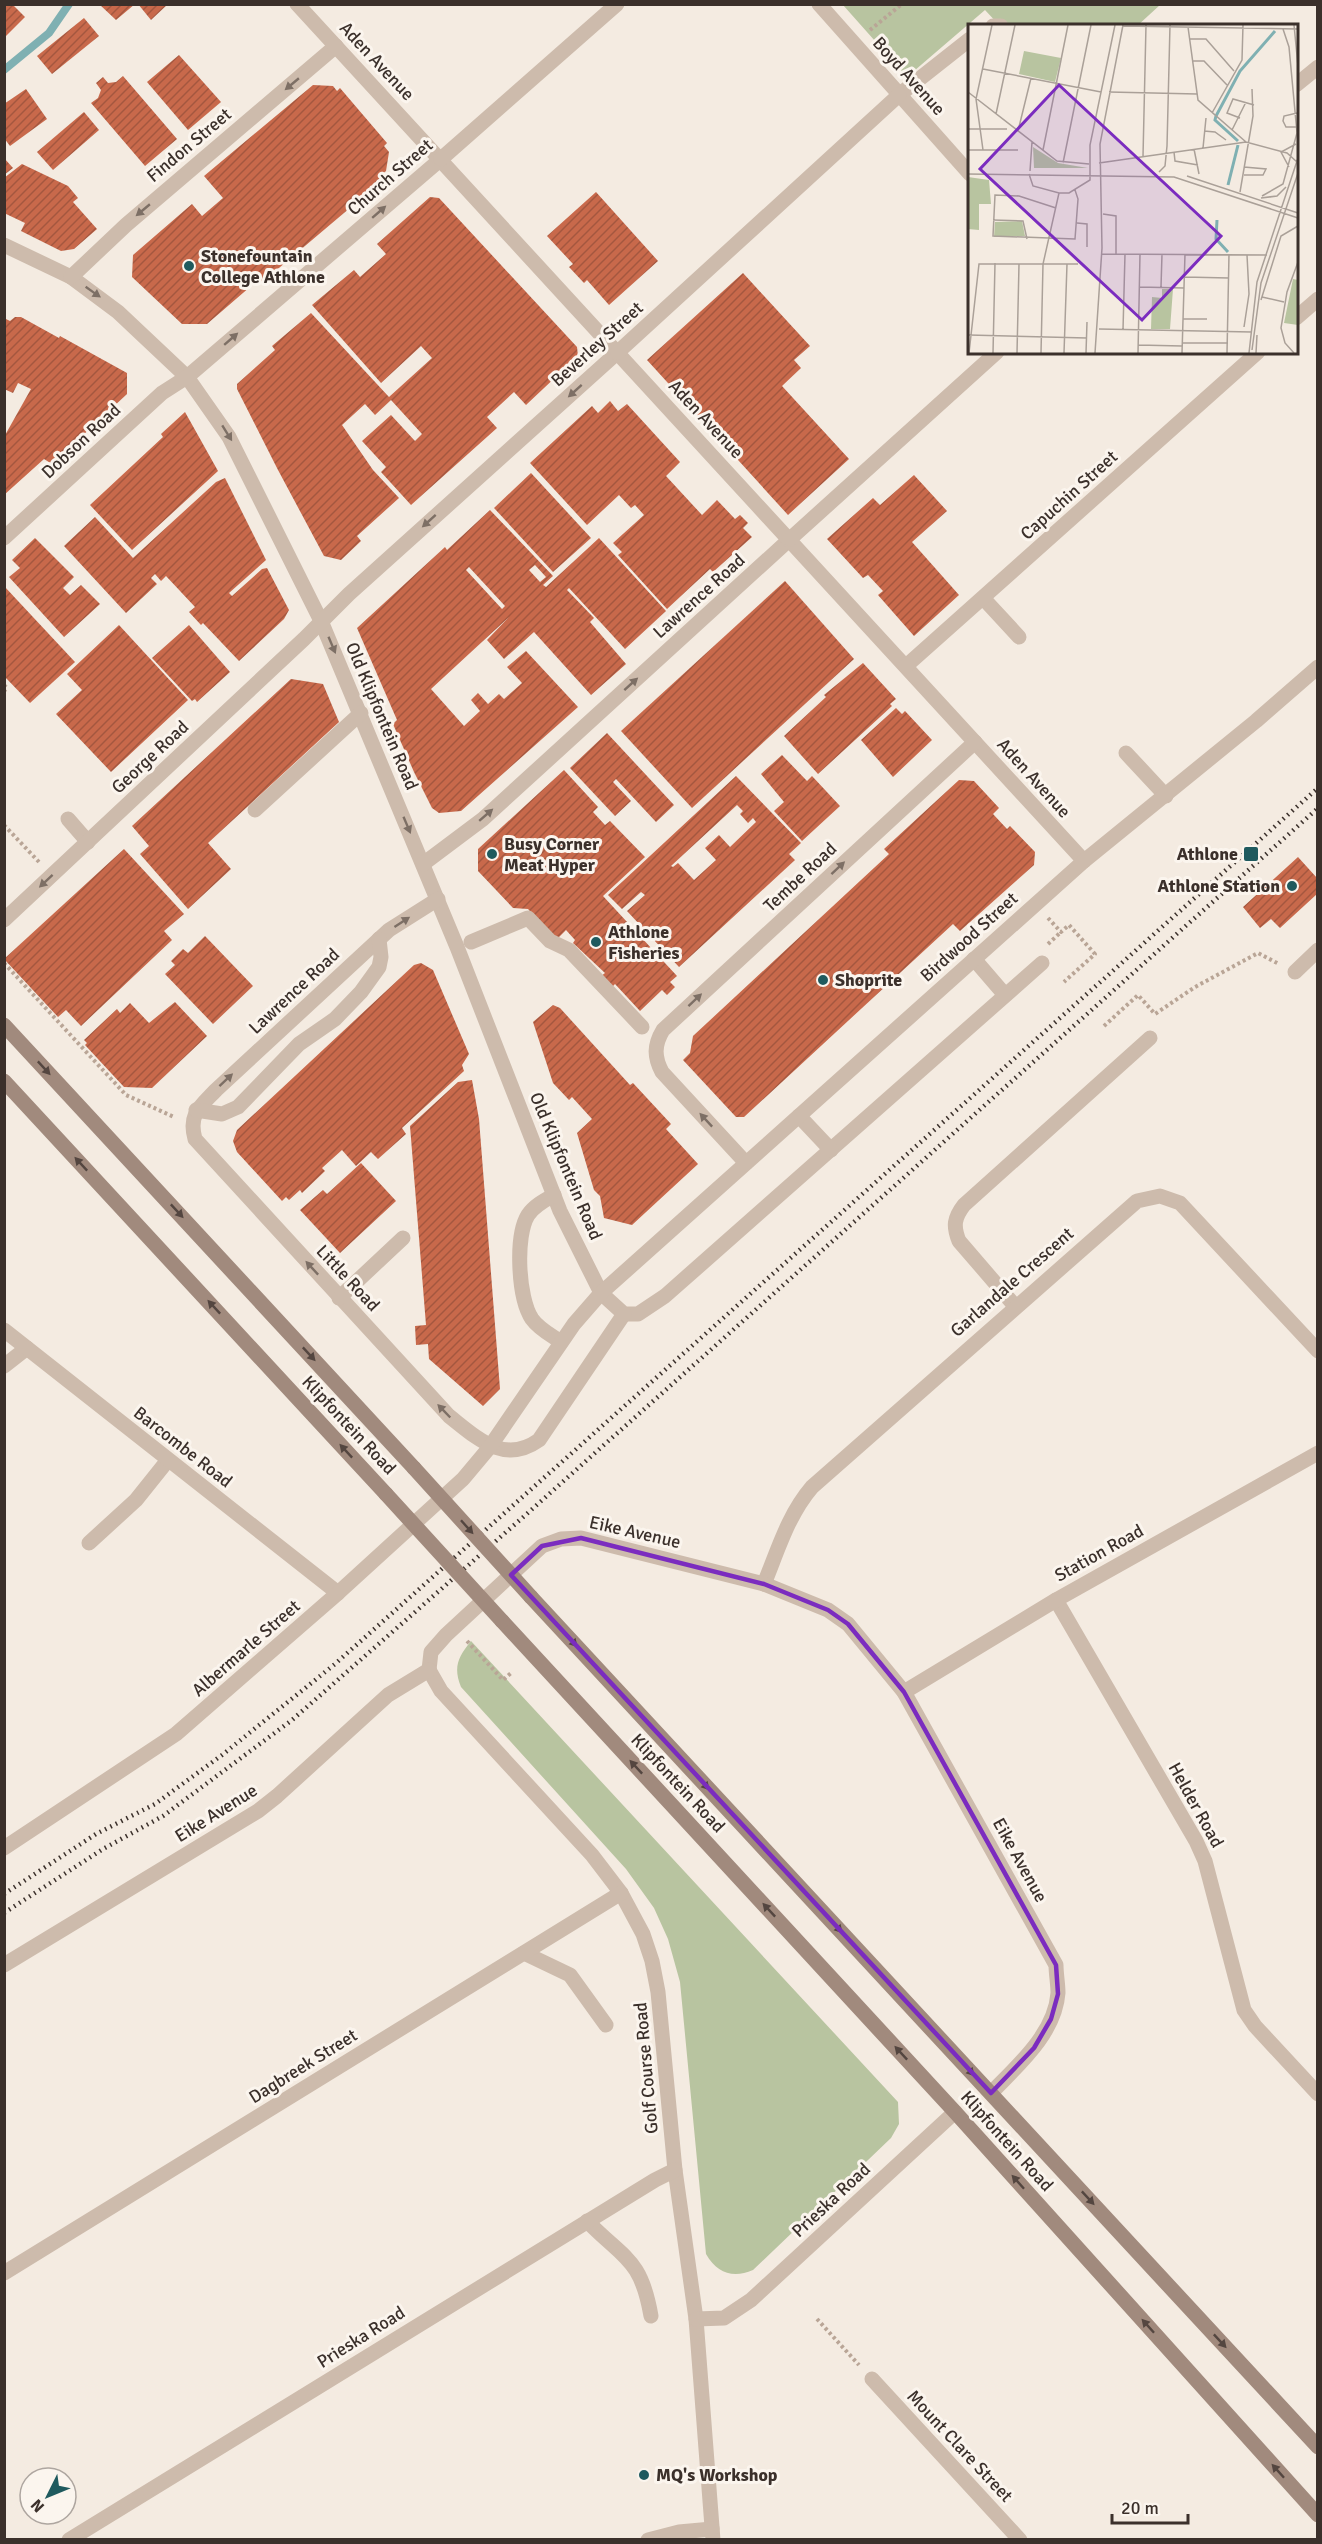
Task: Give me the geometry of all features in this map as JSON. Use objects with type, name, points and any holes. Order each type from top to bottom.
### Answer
[{"type":"main road","name":"Klipfontein Road","points":[[4,1025],[1317,2447]]},
{"type":"main road","name":"Klipfontein Road","points":[[4,1081],[955,2112],[1317,2515]]},
{"type":"street","name":"Aden Avenue","points":[[297,4],[1084,861]]},
{"type":"street","name":"Church Street","points":[[187,377],[441,159],[616,4]]},
{"type":"street","name":"Boyd Avenue","points":[[819,4],[968,173]]},
{"type":"street","name":"Beverley Street","points":[[321,621],[899,95],[968,40]]},
{"type":"street","name":"Findon Street","points":[[71,277],[126,225],[336,46]]},
{"type":"street","points":[[1298,83],[1317,67]]},
{"type":"street","name":"Old Klipfontein Road","points":[[4,245],[71,277],[118,312],[187,377],[229,437],[321,621],[361,713],[438,899],[554,1195],[601,1293]]},
{"type":"street","points":[[1298,316],[1317,299]]},
{"type":"street","name":"Lawrence Road","points":[[423,864],[483,819],[995,354]]},
{"type":"street","name":"Capuchin Street","points":[[906,666],[1255,354]]},
{"type":"street","name":"Dobson Road","points":[[4,538],[162,393],[187,377]]},
{"type":"street","points":[[983,598],[1019,637]]},
{"type":"street","name":"George Road","points":[[4,920],[321,621]]},
{"type":"street","name":"Birdwood Street","points":[[601,1293],[1084,861],[1166,796],[1317,667]]},
{"type":"street","points":[[255,810],[361,713]]},
{"type":"street","name":"Tembe Road","points":[[746,1163],[662,1072],[656,1057],[657,1043],[663,1030],[975,742]]},
{"type":"street","points":[[1126,753],[1166,796]]},
{"type":"street","points":[[68,819],[88,842]]},
{"type":"street","name":"Lawrence Road","points":[[191,1125],[196,1110],[379,939],[438,899]]},
{"type":"street","points":[[471,942],[528,918],[550,941],[569,950],[642,1027]]},
{"type":"street","points":[[196,1110],[222,1114],[238,1107],[300,1044],[335,1019],[370,981],[381,957],[379,939]]},
{"type":"street","points":[[1295,972],[1317,951]]},
{"type":"street","points":[[489,1448],[561,1342],[601,1293],[624,1314],[638,1314],[658,1302],[1005,995],[1041,956]]},
{"type":"street","points":[[974,959],[1005,995]]},
{"type":"street","points":[[283,1028],[300,1044]]},
{"type":"street","points":[[1015,1306],[959,1241],[954,1228],[956,1216],[964,1205],[1150,1038]]},
{"type":"street","points":[[799,1116],[831,1150]]},
{"type":"street","name":"Little Road","points":[[191,1125],[195,1140],[201,1148],[339,1298],[449,1416],[489,1448]]},
{"type":"street","points":[[554,1195],[529,1214],[524,1225],[521,1276],[527,1309],[533,1320],[561,1342]]},
{"type":"street","name":"Garlandale Crescent","points":[[764,1584],[789,1521],[798,1503],[812,1487],[1126,1207],[1148,1197],[1160,1196],[1180,1203],[1188,1210],[1317,1351]]},
{"type":"street","points":[[339,1298],[403,1238]]},
{"type":"street","points":[[489,1448],[520,1450],[539,1440],[624,1314]]},
{"type":"street","name":"Barcombe Road","points":[[4,1330],[338,1593]]},
{"type":"street","points":[[4,1365],[27,1348]]},
{"type":"street","name":"Albermarle Street","points":[[4,1848],[176,1734],[338,1593],[463,1479],[489,1448]]},
{"type":"street","name":"Station Road","points":[[904,1692],[1056,1600],[1317,1453]]},
{"type":"street","points":[[89,1543],[136,1500],[168,1460]]},
{"type":"street","name":"Eike Avenue","points":[[4,1965],[258,1811],[277,1797],[388,1695],[429,1670],[431,1652],[446,1635],[542,1546],[561,1539],[581,1538],[764,1584],[828,1610],[848,1624],[904,1692],[1056,1965],[1058,1994],[1051,2019],[1034,2048],[991,2093]]},
{"type":"street","name":"Helder Road","points":[[1056,1600],[1205,1861],[1244,2010],[1255,2026],[1317,2094]]},
{"type":"street","name":"Golf Course Road","points":[[429,1670],[441,1691],[573,1834],[621,1893],[643,1934],[658,1992],[675,2170],[696,2319],[712,2534]]},
{"type":"street","name":"Dagbreek Street","points":[[4,2273],[621,1893]]},
{"type":"street","points":[[524,1953],[550,1963],[570,1975],[606,2025]]},
{"type":"street","name":"Prieska Road","points":[[696,2319],[724,2318],[751,2300],[955,2112]]},
{"type":"street","name":"Prieska Road","points":[[69,2540],[587,2221],[675,2170]]},
{"type":"street","points":[[587,2221],[604,2238],[620,2248],[637,2270],[648,2298],[651,2316]]},
{"type":"street","name":"Mount Clare Street","points":[[868,2374],[1020,2540]]},
{"type":"street","points":[[648,2540],[679,2532],[712,2534]]},
{"type":"path","points":[[853,44],[902,4]]},
{"type":"path","points":[[4,685],[8,688],[4,691]]},
{"type":"path","points":[[4,825],[52,876]]},
{"type":"path","points":[[1048,917],[1061,932]]},
{"type":"path","points":[[1041,956],[1069,925],[1095,954],[1064,982]]},
{"type":"path","points":[[1104,1026],[1138,995],[1155,1014],[1195,987],[1258,953]]},
{"type":"path","points":[[4,963],[126,1095],[191,1125]]},
{"type":"path","points":[[467,1641],[504,1680],[511,1673]]},
{"type":"path","points":[[817,2319],[868,2374]]},
{"type":"highlighted area","points":[[581,1538],[764,1584],[828,1610],[848,1624],[904,1692],[1056,1965],[1058,1994],[1051,2019],[1034,2048],[991,2093],[679,1757],[511,1575],[542,1546]]},
{"type":"green space","points":[[843,5],[1160,5],[1139,24],[998,24],[985,10],[907,77]]},
{"type":"green space","points":[[471,1641],[898,2102],[899,2124],[891,2138],[753,2270],[732,2274],[720,2270],[706,2254],[680,1982],[668,1939],[654,1908],[626,1869],[461,1687],[457,1674],[458,1663]]},
{"type":"building","points":[[4,4],[12,4],[25,17],[4,38]]},
{"type":"building","points":[[99,4],[135,4],[116,20]]},
{"type":"building","points":[[138,4],[168,4],[151,20]]},
{"type":"building","points":[[84,18],[99,36],[52,74],[37,56]]},
{"type":"building","points":[[179,55],[221,102],[188,130],[147,82]]},
{"type":"building","points":[[123,76],[177,139],[145,166],[91,103],[98,98],[101,90],[96,83],[103,77],[108,83],[116,82]]},
{"type":"building","points":[[313,85],[333,86],[337,91],[340,88],[387,143],[384,146],[389,152],[386,171],[380,176],[383,180],[260,284],[257,281],[207,324],[182,324],[132,277],[133,255],[192,204],[202,216],[223,198],[204,176]]},
{"type":"building","points":[[26,89],[47,119],[10,146],[4,138],[4,104]]},
{"type":"building","points":[[84,112],[99,130],[53,170],[37,152]]},
{"type":"building","points":[[4,158],[13,168],[4,175]]},
{"type":"building","points":[[22,164],[68,186],[78,198],[73,202],[97,229],[74,249],[61,251],[21,231],[25,223],[4,213],[4,178]]},
{"type":"building","points":[[596,192],[658,261],[609,305],[587,280],[584,283],[569,267],[573,264],[547,236]]},
{"type":"building","points":[[430,197],[439,198],[577,347],[578,356],[526,405],[514,392],[487,417],[497,428],[411,505],[381,472],[386,467],[362,441],[391,415],[415,441],[422,434],[391,400],[375,415],[365,404],[342,425],[373,470],[399,498],[357,536],[361,541],[341,560],[324,556],[237,389],[237,384],[275,350],[272,346],[311,313],[389,397],[432,358],[421,346],[381,383],[312,305],[354,270],[360,277],[386,254],[377,244]]},
{"type":"building","points":[[743,273],[810,346],[794,360],[801,368],[782,386],[849,459],[788,515],[647,360]]},
{"type":"building","points":[[15,317],[21,317],[59,338],[60,336],[127,373],[127,394],[52,464],[44,459],[4,495],[4,437],[31,389],[18,383],[13,393],[4,389],[4,318],[10,321]]},
{"type":"building","points":[[610,401],[618,411],[627,404],[680,462],[666,476],[702,515],[717,500],[735,519],[740,515],[748,523],[743,528],[752,537],[713,572],[710,569],[667,609],[618,555],[622,552],[613,543],[644,515],[635,505],[631,508],[619,495],[587,525],[530,463],[592,406],[598,413]]},
{"type":"building","points":[[185,412],[218,471],[132,550],[90,505],[163,437],[161,434]]},
{"type":"building","points":[[531,473],[591,538],[553,572],[494,508]]},
{"type":"building","points":[[914,475],[947,511],[912,542],[959,595],[914,636],[878,595],[883,591],[868,575],[863,578],[827,539],[873,498],[880,505]]},
{"type":"building","points":[[225,478],[266,560],[229,593],[232,596],[262,569],[267,568],[289,610],[284,619],[239,661],[203,623],[201,625],[189,612],[195,607],[166,576],[161,581],[155,574],[151,578],[157,584],[126,613],[64,546],[95,517],[133,558],[216,482]]},
{"type":"building","points":[[490,510],[553,576],[543,585],[546,587],[599,538],[666,611],[625,649],[569,588],[567,590],[594,618],[590,622],[626,664],[591,695],[534,632],[504,659],[487,640],[509,617],[431,689],[464,726],[480,711],[471,700],[478,693],[488,704],[499,694],[504,699],[522,683],[507,667],[526,651],[578,707],[461,811],[439,813],[432,808],[414,772],[393,724],[397,720],[357,628],[445,547],[447,550]],"holes":[[[535,565],[546,577],[540,582],[529,570]],[[469,567],[505,606],[502,609],[466,570]]]},
{"type":"building","points":[[35,538],[74,577],[63,588],[70,595],[81,585],[100,604],[64,637],[9,577],[20,568],[12,560]]},
{"type":"building","points":[[785,581],[854,659],[692,808],[621,731]]},
{"type":"building","points":[[4,586],[75,662],[30,703],[4,676]]},
{"type":"building","points":[[119,625],[188,700],[111,772],[56,714],[82,690],[67,674]]},
{"type":"building","points":[[189,625],[230,672],[197,702],[195,699],[192,701],[152,658]]},
{"type":"building","points":[[863,663],[896,699],[890,704],[892,706],[818,774],[784,736],[826,697],[824,695]]},
{"type":"building","points":[[291,679],[323,684],[339,722],[208,843],[231,869],[188,909],[140,854],[149,846],[132,826]]},
{"type":"building","points":[[896,708],[902,714],[905,711],[932,740],[893,777],[861,740]]},
{"type":"building","points":[[607,733],[674,805],[656,822],[616,779],[613,782],[631,801],[615,816],[570,768]]},
{"type":"building","points":[[782,755],[807,781],[812,776],[840,806],[802,841],[774,811],[784,802],[761,774]]},
{"type":"building","points":[[564,770],[598,807],[593,812],[605,825],[610,821],[645,857],[603,896],[677,976],[670,982],[675,987],[667,995],[662,990],[640,1011],[615,984],[610,989],[600,977],[605,973],[573,943],[575,940],[566,930],[557,939],[554,937],[528,909],[513,908],[478,871],[478,849]]},
{"type":"building","points":[[736,776],[801,843],[789,854],[795,860],[679,967],[627,911],[645,895],[641,892],[622,909],[608,895]],"holes":[[[737,805],[743,811],[740,814],[748,823],[753,818],[756,822],[730,847],[719,835],[705,848],[716,860],[694,880],[678,863],[671,866]]]},
{"type":"building","name":"Shoprite","points":[[959,780],[974,781],[999,808],[993,814],[1007,829],[1010,826],[1035,852],[1034,865],[960,931],[953,924],[744,1117],[736,1117],[683,1060],[690,1053],[693,1036],[889,854],[884,849]]},
{"type":"building","points":[[124,849],[184,914],[164,931],[172,940],[81,1026],[66,1010],[58,1017],[4,959]]},
{"type":"building","name":"Athlone Station","points":[[1298,857],[1317,878],[1317,894],[1280,928],[1271,919],[1260,928],[1243,907]]},
{"type":"building","points":[[205,936],[253,986],[213,1024],[165,974],[175,965],[171,961],[183,949],[188,953]]},
{"type":"building","points":[[421,963],[433,970],[469,1054],[462,1065],[464,1071],[402,1128],[406,1134],[378,1159],[371,1152],[356,1166],[342,1150],[322,1168],[325,1171],[302,1193],[300,1190],[289,1200],[286,1197],[282,1201],[237,1152],[233,1141],[237,1130],[414,965]]},
{"type":"building","points":[[175,1002],[207,1036],[152,1088],[124,1087],[85,1045],[87,1043],[84,1040],[117,1009],[120,1013],[130,1003],[149,1023]]},
{"type":"building","points":[[553,1005],[560,1008],[630,1085],[633,1083],[671,1124],[666,1129],[698,1164],[632,1225],[604,1218],[600,1196],[594,1190],[577,1133],[592,1119],[572,1097],[569,1100],[553,1083],[533,1022]]},
{"type":"building","points":[[472,1080],[479,1119],[500,1389],[483,1406],[429,1359],[428,1344],[416,1345],[415,1326],[426,1325],[410,1126],[458,1082]]},
{"type":"building","points":[[361,1163],[396,1201],[340,1253],[300,1210],[323,1190],[327,1194]]},
{"type":"waterway","points":[[4,70],[49,33],[69,4]]},
{"type":"railway","points":[[4,1894],[96,1834],[155,1804],[222,1755],[335,1664],[1318,788]]},
{"type":"railway","points":[[4,1913],[103,1849],[163,1816],[292,1720],[521,1519],[1318,808]]},
{"type":"place","name":"Stonefountain College Athlone","points":[[189,266]]},
{"type":"place","name":"Busy Corner Meat Hyper","points":[[492,854]]},
{"type":"place","name":"Athlone","points":[[1251,854]]},
{"type":"place","name":"Athlone Station","points":[[1292,886]]},
{"type":"place","name":"Athlone Fisheries","points":[[596,942]]},
{"type":"place","name":"Shoprite","points":[[823,980]]},
{"type":"place","name":"MQ's Workshop","points":[[644,2475]]}]
